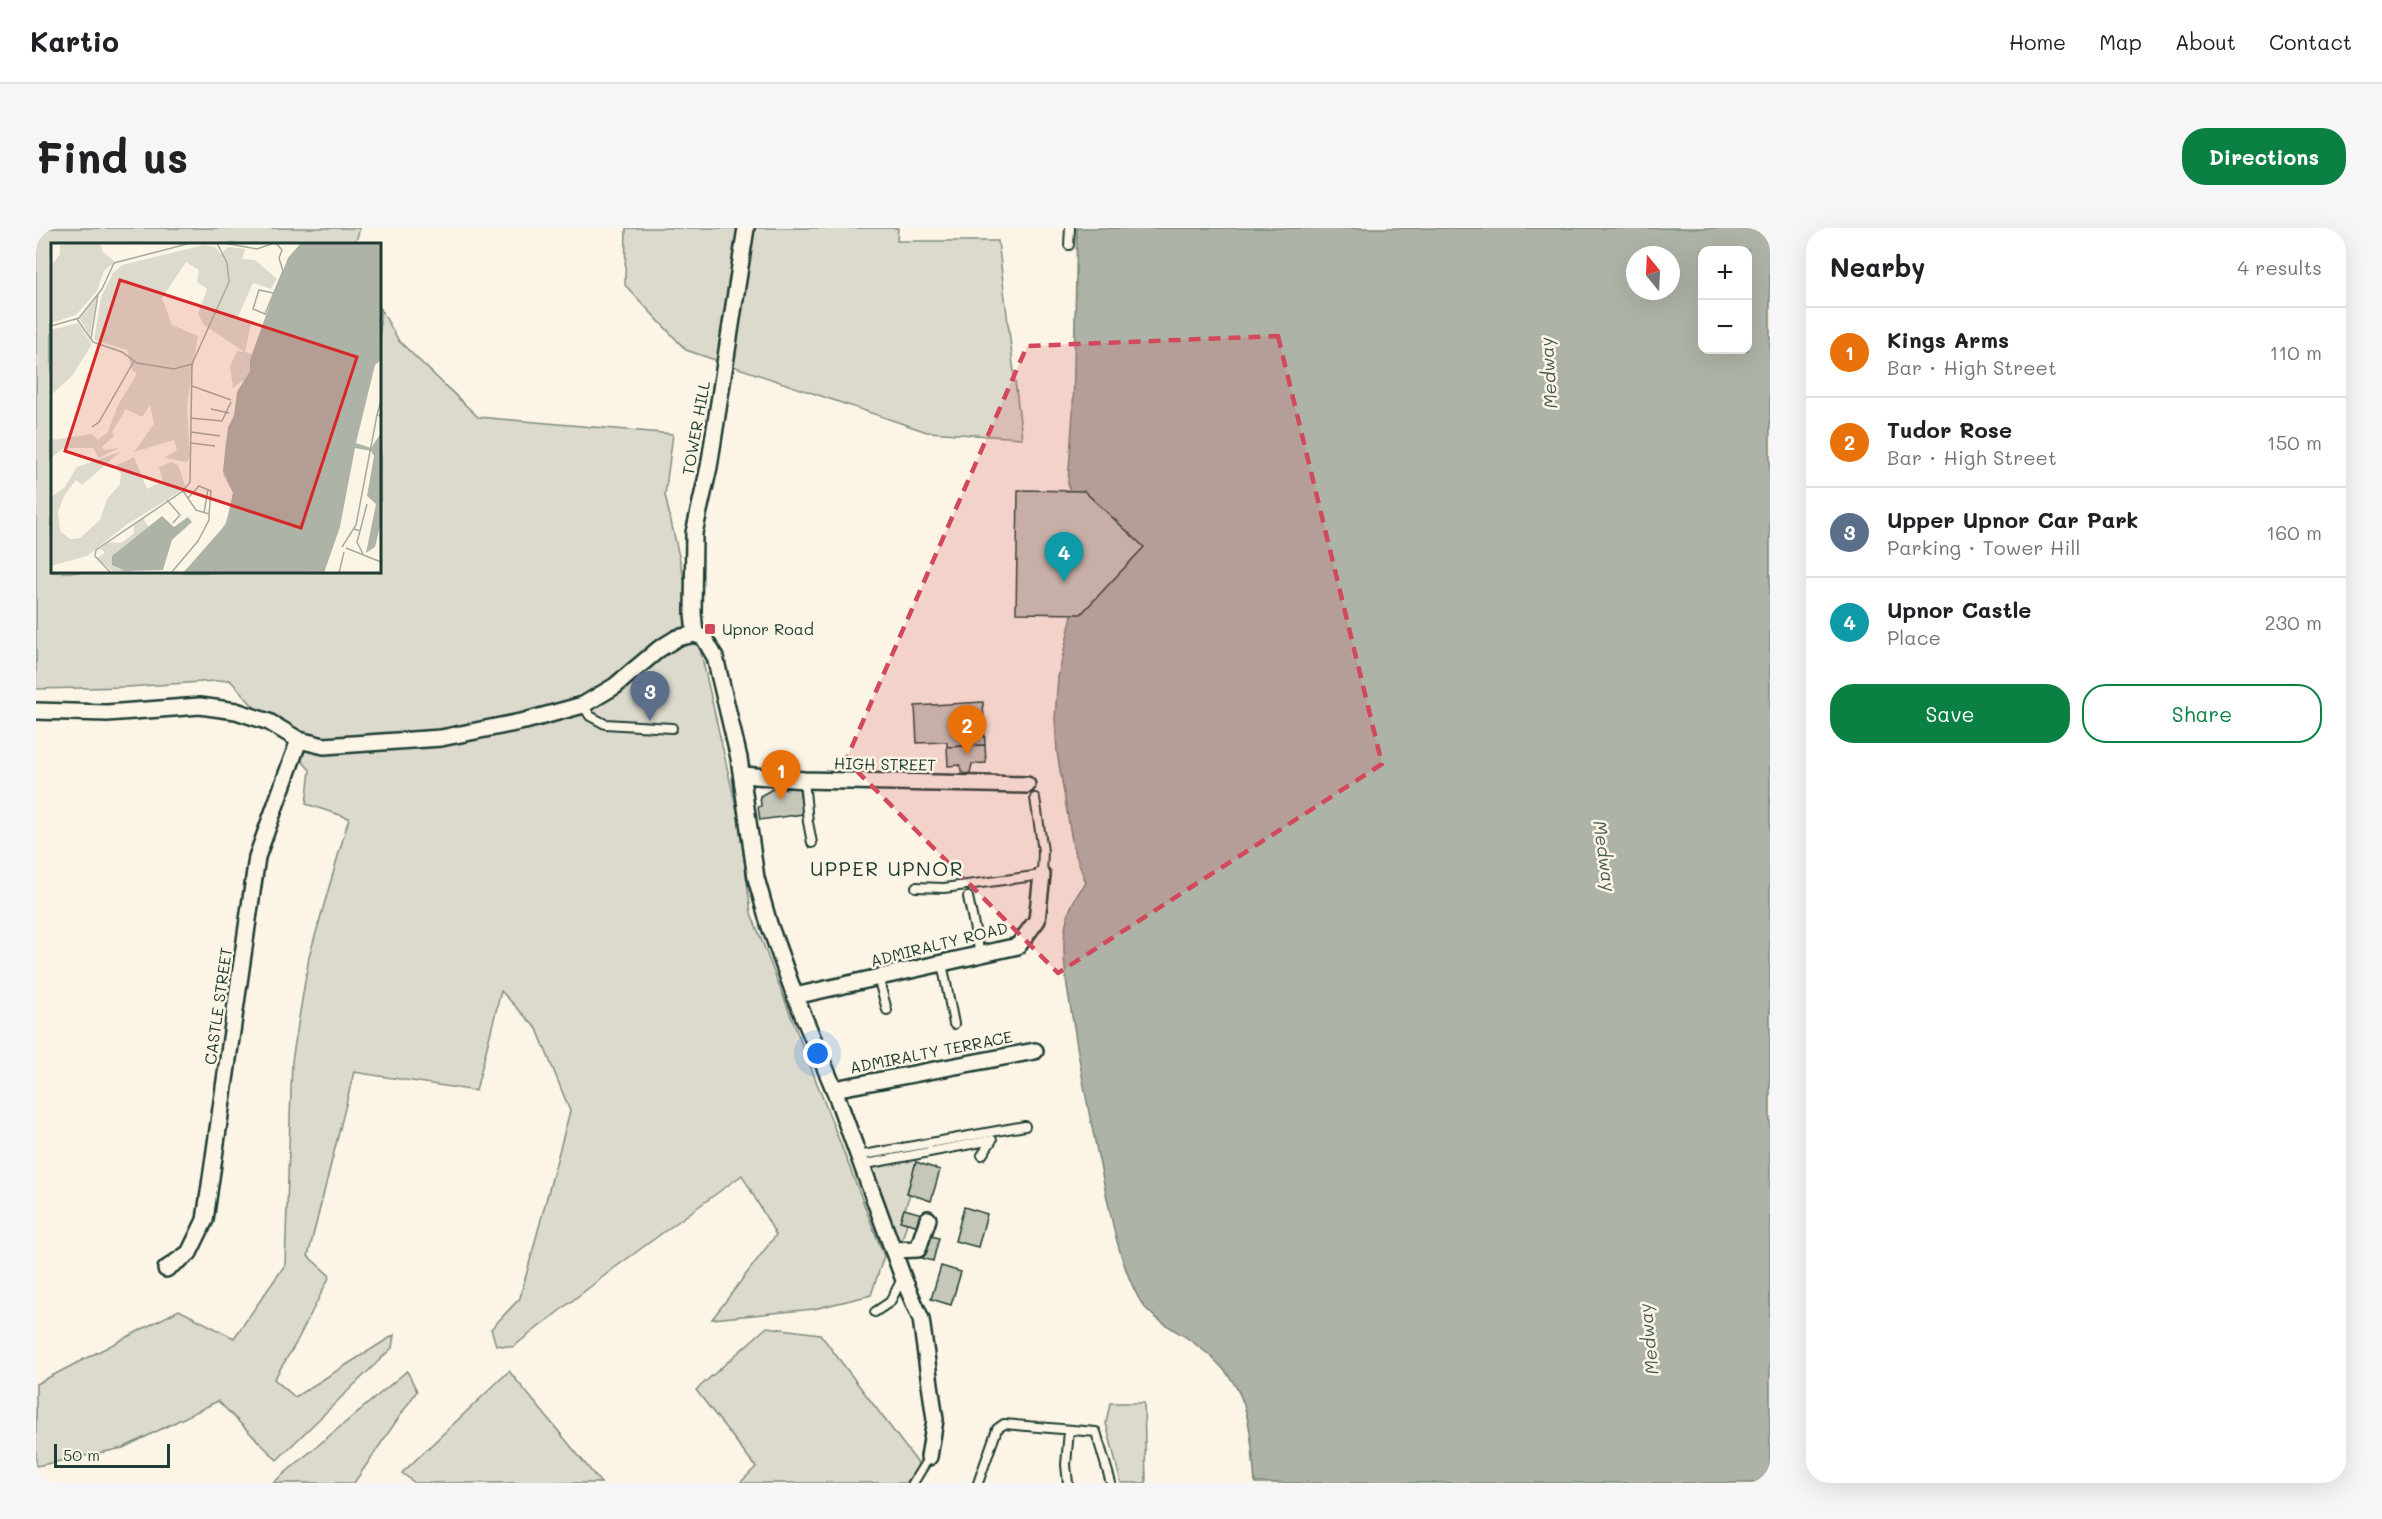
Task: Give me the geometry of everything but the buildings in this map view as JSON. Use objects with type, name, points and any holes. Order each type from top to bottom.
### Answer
[{"type":"street","name":"TOWER HILL","points":[[695,634],[694,533],[709,467],[746,228]]},
{"type":"street","points":[[36,711],[107,712],[201,706],[236,711],[269,722],[299,740],[324,746],[441,738],[525,721],[583,705],[615,686],[659,649],[677,638],[695,634],[704,638],[715,657],[743,775],[756,879],[769,924],[921,1319],[935,1420],[929,1457]]},
{"type":"street","name":"CASTLE STREET","points":[[166,1269],[189,1253],[205,1220],[257,857],[299,740]]},
{"type":"street","name":"HIGH STREET","points":[[743,775],[1031,791]]},
{"type":"street","name":"ADMIRALTY ROAD","points":[[795,996],[1018,945],[1037,920],[1042,875]]},
{"type":"street","name":"ADMIRALTY TERRACE","points":[[834,1089],[1035,1051]]},
{"type":"street","points":[[893,1250],[918,1249],[928,1219]]},
{"type":"lane","points":[[1069,245],[1070,228]]},
{"type":"lane","points":[[583,705],[590,716],[605,724],[672,728]]},
{"type":"lane","points":[[804,780],[812,843]]},
{"type":"lane","points":[[916,887],[944,888],[1042,875],[1043,851],[1031,791]]},
{"type":"lane","points":[[968,897],[980,954]]},
{"type":"lane","points":[[942,963],[954,1024]]},
{"type":"lane","points":[[878,978],[887,1010]]},
{"type":"lane","points":[[860,1161],[1025,1126]]},
{"type":"lane","points":[[860,1161],[992,1140],[982,1155]]},
{"type":"lane","points":[[875,1312],[890,1302],[903,1277]]},
{"type":"lane","points":[[978,1483],[997,1429],[1001,1425],[1097,1433],[1111,1483]]},
{"type":"lane","points":[[1068,1483],[1066,1469],[1069,1430]]},
{"type":"lane","points":[[914,1483],[929,1457]]},
{"type":"highlighted area","points":[[1278,336],[1382,764],[1058,973],[846,760],[1027,346]]},
{"type":"shaded area","points":[[36,228],[360,228],[355,243],[51,243],[51,573],[381,573],[381,310],[399,341],[478,417],[673,434],[665,495],[739,820],[751,913],[884,1256],[871,1295],[814,1309],[712,1319],[776,1235],[742,1175],[613,1269],[513,1347],[496,1345],[491,1329],[520,1298],[570,1111],[537,1029],[501,991],[476,1091],[354,1072],[308,1256],[330,1276],[295,1345],[274,1379],[295,1397],[394,1335],[392,1348],[277,1460],[218,1401],[123,1448],[36,1466],[36,1384],[179,1310],[234,1338],[285,1265],[292,1061],[309,957],[349,818],[306,804],[310,770],[230,680],[127,687],[36,689]]},
{"type":"shaded area","points":[[626,228],[898,228],[897,241],[998,241],[1022,438],[927,432],[686,350],[625,285]]},
{"type":"shaded area","points":[[914,1159],[916,1162],[907,1193],[910,1194],[901,1221],[907,1223],[902,1240],[890,1241],[869,1175],[873,1165]]},
{"type":"shaded area","points":[[767,1327],[820,1334],[920,1466],[906,1483],[740,1483],[756,1467],[696,1390]]},
{"type":"shaded area","points":[[407,1371],[417,1391],[354,1483],[273,1483]]},
{"type":"shaded area","points":[[509,1371],[601,1483],[415,1483],[402,1473]]},
{"type":"shaded area","points":[[1110,1403],[1144,1403],[1146,1483],[1121,1483],[1106,1423]]},
{"type":"water","name":"Medway","points":[[1077,228],[1770,228],[1770,1483],[1255,1483],[1247,1416],[1242,1399],[1233,1383],[1222,1367],[1205,1352],[1148,1311],[1131,1283],[1111,1216],[1080,1062],[1064,963],[1064,941],[1070,910],[1076,896],[1086,883],[1073,847],[1057,752],[1055,718],[1058,677],[1076,598],[1072,506],[1068,483],[1073,413]]},
{"type":"place","name":"Upnor Castle","points":[[1064,582]]},
{"type":"place","name":"Upnor Road","points":[[710,629]]},
{"type":"place","name":"Upper Upnor Car Park","points":[[650,721]]},
{"type":"place","name":"Tudor Rose","points":[[967,755]]},
{"type":"place","name":"Kings Arms","points":[[781,800]]},
{"type":"district","name":"UPPER UPNOR","points":[[887,869]]}]
